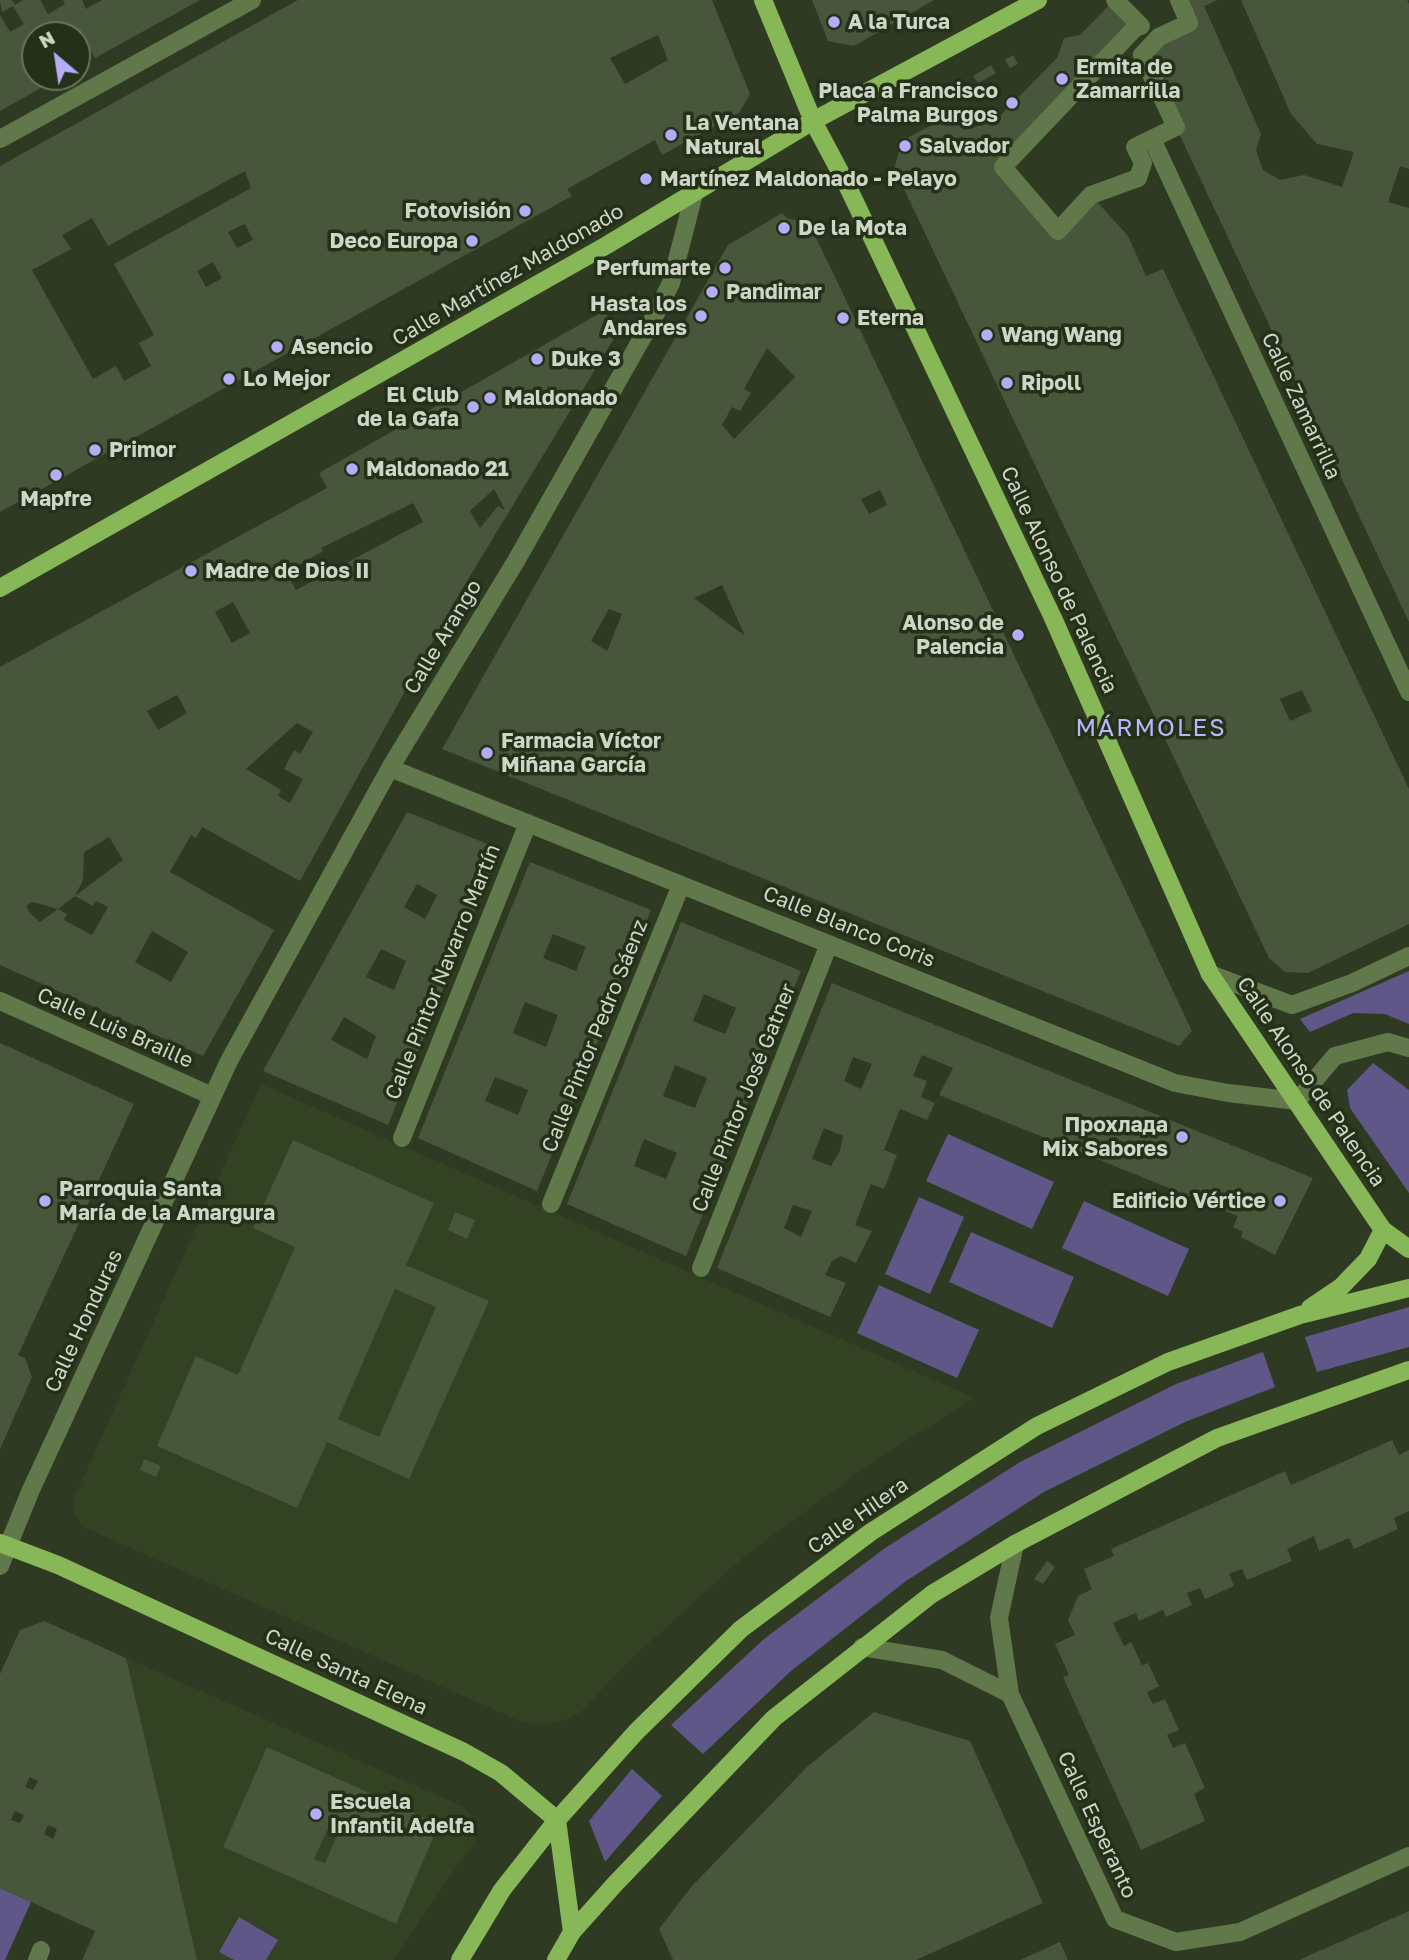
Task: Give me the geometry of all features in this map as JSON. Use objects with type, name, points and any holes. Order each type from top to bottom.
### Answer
[{"type":"main road","name":"Calle Alonso de Palencia","points":[[763,0],[813,121],[847,185],[1053,618],[1210,974],[1383,1230],[1409,1249]]},
{"type":"main road","name":"Calle Martínez Maldonado","points":[[1,585],[694,194],[813,121],[1038,0]]},
{"type":"main road","points":[[1300,1315],[1342,1287],[1368,1259],[1383,1230]]},
{"type":"main road","name":"Calle Hilera","points":[[460,1960],[502,1890],[556,1820],[636,1732],[741,1629],[871,1532],[1037,1426],[1168,1362],[1300,1315],[1409,1288]]},
{"type":"main road","points":[[556,1960],[572,1932],[774,1718],[933,1594],[1015,1544],[1217,1438],[1409,1370]]},
{"type":"main road","name":"Calle Santa Elena","points":[[4,1545],[58,1565],[464,1752],[501,1773],[556,1820]]},
{"type":"main road","points":[[556,1820],[572,1932]]},
{"type":"street","points":[[0,139],[251,0]]},
{"type":"street","points":[[1115,0],[1141,26],[1003,167],[1058,231],[1091,195],[1138,178],[1143,163],[1135,147],[1176,127],[1142,55],[1159,37],[1189,23],[1179,0]]},
{"type":"street","name":"Calle Zamarrilla","points":[[1152,139],[1409,692]]},
{"type":"street","name":"Calle Arango","points":[[212,1096],[390,768],[516,561],[654,317],[671,283],[694,194]]},
{"type":"street","name":"Calle Blanco Coris","points":[[390,768],[1175,1083],[1227,1093],[1297,1101]]},
{"type":"street","name":"Calle Pintor Navarro Martín","points":[[401,1138],[527,823]]},
{"type":"street","name":"Calle Pintor Pedro Sáenz","points":[[551,1203],[681,885]]},
{"type":"street","name":"Calle Pintor José Gatner","points":[[701,1268],[829,944]]},
{"type":"street","points":[[1210,974],[1293,1006],[1352,983],[1409,956]]},
{"type":"street","name":"Calle Luis Braille","points":[[0,1001],[212,1096]]},
{"type":"street","points":[[1297,1101],[1335,1056],[1388,1042],[1409,1048]]},
{"type":"street","name":"Calle Honduras","points":[[0,1566],[4,1545],[212,1096]]},
{"type":"street","name":"Calle Esperanto","points":[[1015,1544],[999,1618],[1010,1693],[1115,1919],[1177,1942],[1240,1933],[1409,1856]]},
{"type":"street","points":[[862,1647],[942,1660],[1010,1693]]},
{"type":"shaded area","points":[[1409,971],[1409,1024],[1385,1014],[1353,1013],[1310,1032],[1300,1019]]},
{"type":"shaded area","points":[[1373,1063],[1409,1090],[1409,1193],[1350,1108],[1347,1090]]},
{"type":"shaded area","points":[[261,1084],[975,1398],[878,1458],[746,1555],[631,1659],[580,1713],[560,1722],[542,1725],[524,1723],[86,1528],[74,1514],[74,1498]]},
{"type":"shaded area","points":[[948,1134],[1054,1182],[1032,1229],[926,1181]]},
{"type":"shaded area","points":[[919,1197],[964,1217],[930,1294],[885,1274]]},
{"type":"shaded area","points":[[1084,1201],[1189,1249],[1168,1296],[1062,1248]]},
{"type":"shaded area","points":[[971,1232],[1074,1277],[1052,1328],[949,1282]]},
{"type":"shaded area","points":[[879,1285],[979,1330],[957,1378],[857,1333]]},
{"type":"shaded area","points":[[1409,1307],[1409,1347],[1317,1372],[1305,1337]]},
{"type":"shaded area","points":[[1263,1352],[1275,1387],[1185,1422],[1044,1492],[906,1581],[791,1671],[703,1754],[671,1725],[764,1639],[885,1548],[1020,1462],[1176,1384]]},
{"type":"shaded area","name":"Escuela Infantil Adelfa","points":[[126,1658],[464,1807],[475,1821],[475,1840],[393,1960],[197,1960]]},
{"type":"shaded area","points":[[632,1769],[662,1796],[605,1862],[589,1821]]},
{"type":"shaded area","points":[[0,1888],[31,1902],[5,1960],[0,1960]]},
{"type":"shaded area","points":[[239,1917],[278,1940],[266,1960],[234,1960],[219,1952]]},
{"type":"building","points":[[0,0],[12,0],[15,5],[2,12]]},
{"type":"building","points":[[23,0],[40,0],[48,14],[65,4],[63,0],[82,0],[86,9],[102,0],[200,0],[95,58],[91,51],[91,21],[22,21],[13,6]]},
{"type":"building","points":[[298,0],[712,0],[750,94],[739,113],[662,155],[655,140],[567,189],[572,196],[0,512],[0,166]],"holes":[[[658,35],[668,60],[625,84],[610,58]],[[245,171],[251,188],[114,264],[154,335],[139,343],[151,366],[124,381],[116,366],[93,379],[32,270],[71,249],[62,235],[92,218],[108,246]],[[245,224],[253,240],[237,248],[228,232]],[[366,229],[369,237],[349,245],[347,236]],[[213,262],[222,278],[206,287],[197,271]]]},
{"type":"building","points":[[812,0],[934,0],[854,46],[828,41]]},
{"type":"building","points":[[1114,0],[1141,26],[1003,167],[1058,231],[1091,195],[1128,236],[1146,276],[1163,269],[1409,789],[1409,924],[1308,973],[1285,972],[1269,958],[894,168],[902,141],[941,120],[972,128],[997,119],[1057,58],[1064,38],[1080,35]],"holes":[[[1302,690],[1312,711],[1290,721],[1280,699]]]},
{"type":"building","points":[[1179,0],[1217,0],[1204,6],[1261,134],[1256,150],[1263,170],[1280,180],[1304,175],[1342,187],[1354,152],[1317,144],[1291,114],[1241,0],[1407,0],[1409,4],[1409,169],[1400,166],[1388,202],[1409,208],[1409,622],[1142,55],[1189,23]]},
{"type":"building","points":[[0,15],[10,32],[21,26],[21,91],[35,91],[0,111]]},
{"type":"building","points":[[1013,55],[1018,64],[1010,68],[1005,60]]},
{"type":"building","points":[[991,65],[996,73],[978,83],[973,76]]},
{"type":"building","points":[[782,213],[788,219],[808,221],[1192,1031],[1179,1046],[442,749],[728,245]],"holes":[[[767,348],[795,377],[734,439],[722,425],[732,407],[740,411],[751,393],[744,389]],[[880,490],[887,505],[869,514],[861,499]],[[722,585],[745,636],[694,598]],[[609,609],[622,614],[607,651],[591,641]]]},
{"type":"building","points":[[602,312],[622,325],[455,601],[300,881],[202,827],[196,838],[191,835],[170,872],[274,930],[203,1056],[0,965],[0,667],[327,488],[319,473]],"holes":[[[494,489],[505,510],[498,506],[480,528],[470,511]],[[413,503],[423,522],[296,590],[286,572],[323,551],[321,548]],[[233,602],[250,633],[232,643],[215,612]],[[177,695],[187,713],[158,730],[147,711]],[[297,723],[313,732],[300,754],[294,750],[284,769],[303,779],[290,803],[278,796],[281,790],[246,769]],[[109,837],[123,860],[75,896],[83,880],[84,852]],[[75,896],[93,906],[96,901],[108,907],[92,935],[64,920],[67,914],[58,909]],[[33,902],[58,909],[40,922],[26,906]],[[152,931],[188,952],[171,982],[135,962]]]},
{"type":"building","points":[[407,812],[500,849],[388,1125],[263,1071]],"holes":[[[417,884],[437,895],[425,919],[404,907]],[[381,949],[406,961],[394,990],[366,977]],[[344,1017],[376,1036],[367,1059],[331,1040]]]},
{"type":"building","points":[[530,862],[651,910],[537,1191],[418,1138]],"holes":[[[553,934],[586,947],[576,971],[543,958]],[[525,1002],[558,1015],[546,1047],[513,1033]],[[495,1077],[528,1090],[518,1115],[485,1101]]]},
{"type":"building","points":[[681,922],[801,971],[686,1256],[567,1204]],"holes":[[[704,994],[736,1008],[725,1034],[693,1021]],[[675,1065],[707,1078],[695,1108],[663,1096]],[[644,1139],[677,1153],[666,1179],[634,1166]]]},
{"type":"building","points":[[832,983],[1313,1178],[1275,1255],[1241,1237],[1243,1232],[1233,1227],[1238,1216],[939,1095],[953,1068],[922,1055],[913,1076],[927,1081],[921,1097],[935,1103],[927,1120],[900,1109],[884,1150],[897,1155],[884,1189],[871,1184],[855,1225],[872,1231],[856,1263],[841,1256],[832,1261],[825,1275],[846,1283],[830,1317],[717,1268]],"holes":[[[853,1057],[872,1064],[861,1089],[844,1081]],[[824,1128],[843,1136],[840,1151],[831,1166],[812,1159]],[[793,1205],[812,1211],[801,1237],[784,1228]]]},
{"type":"building","name":"Parroquia Santa María de la Amargura","points":[[0,1043],[134,1104],[18,1355],[25,1358],[32,1377],[0,1449]]},
{"type":"building","points":[[293,1140],[434,1203],[406,1265],[489,1301],[409,1479],[327,1442],[297,1508],[157,1446],[196,1356],[238,1375],[295,1247],[253,1228]],"holes":[[[395,1289],[436,1307],[379,1437],[338,1419]]]},
{"type":"building","points":[[455,1212],[475,1220],[467,1239],[448,1230]]},
{"type":"building","points":[[1392,1440],[1399,1455],[1409,1450],[1409,1511],[1394,1518],[1398,1529],[1354,1549],[1349,1538],[1319,1551],[1314,1536],[1287,1549],[1292,1561],[1247,1580],[1242,1569],[1229,1574],[1234,1586],[1205,1599],[1200,1588],[1187,1593],[1192,1605],[1166,1617],[1163,1610],[1139,1621],[1136,1613],[1113,1623],[1124,1646],[1131,1642],[1142,1665],[1148,1663],[1159,1686],[1147,1692],[1149,1697],[1153,1704],[1165,1699],[1179,1730],[1167,1735],[1173,1748],[1185,1743],[1205,1788],[1194,1794],[1205,1821],[1141,1850],[1063,1677],[1069,1675],[1055,1644],[1075,1635],[1068,1620],[1078,1596],[1092,1589],[1084,1569],[1114,1556],[1111,1549],[1285,1471],[1291,1485]]},
{"type":"building","points":[[144,1459],[161,1466],[156,1477],[140,1470]]},
{"type":"building","points":[[1047,1561],[1055,1567],[1043,1584],[1034,1579]]},
{"type":"building","points":[[44,1621],[126,1658],[197,1960],[82,1960],[95,1931],[0,1888],[0,1674],[20,1630]],"holes":[[[30,1777],[38,1781],[33,1790],[25,1787]],[[15,1811],[24,1815],[20,1823],[11,1820]],[[48,1825],[57,1829],[53,1839],[44,1834]]]},
{"type":"building","points":[[874,1712],[970,1741],[1043,1903],[916,1960],[673,1960],[659,1929],[692,1886],[807,1767]]},
{"type":"building","points":[[267,1747],[439,1824],[396,1924],[223,1847]],"holes":[[[331,1822],[341,1827],[325,1863],[314,1859]]]},
{"type":"building","points":[[1409,1911],[1409,1960],[1299,1960],[1369,1929]]},
{"type":"building","points":[[1060,1942],[1068,1960],[1020,1960]]},
{"type":"place","name":"A la Turca","points":[[834,22]]},
{"type":"place","name":"Ermita de Zamarrilla","points":[[1062,79]]},
{"type":"place","name":"Placa a Francisco Palma Burgos","points":[[1012,103]]},
{"type":"place","name":"La Ventana Natural","points":[[671,135]]},
{"type":"place","name":"Salvador","points":[[905,146]]},
{"type":"place","name":"Martínez Maldonado - Pelayo","points":[[646,179]]},
{"type":"place","name":"Fotovisión","points":[[525,211]]},
{"type":"place","name":"De la Mota","points":[[784,228]]},
{"type":"place","name":"Deco Europa","points":[[472,241]]},
{"type":"place","name":"Perfumarte","points":[[725,268]]},
{"type":"place","name":"Pandimar","points":[[712,292]]},
{"type":"place","name":"Hasta los Andares","points":[[701,316]]},
{"type":"place","name":"Eterna","points":[[843,318]]},
{"type":"place","name":"Wang Wang","points":[[987,335]]},
{"type":"place","name":"Asencio","points":[[277,347]]},
{"type":"place","name":"Duke 3","points":[[537,359]]},
{"type":"place","name":"Lo Mejor","points":[[229,379]]},
{"type":"place","name":"Ripoll","points":[[1007,383]]},
{"type":"place","name":"Maldonado","points":[[490,398]]},
{"type":"place","name":"El Club de la Gafa","points":[[473,407]]},
{"type":"place","name":"Primor","points":[[95,450]]},
{"type":"place","name":"Maldonado 21","points":[[352,469]]},
{"type":"place","name":"Mapfre","points":[[56,475]]},
{"type":"place","name":"Madre de Dios II","points":[[191,571]]},
{"type":"place","name":"Alonso de Palencia","points":[[1018,635]]},
{"type":"place","name":"Farmacia Víctor Miñana García","points":[[487,753]]},
{"type":"place","name":"Прохлада Mix Sabores","points":[[1182,1137]]},
{"type":"place","name":"Parroquia Santa María de la Amargura","points":[[45,1201]]},
{"type":"place","name":"Edificio Vértice","points":[[1280,1201]]},
{"type":"place","name":"Escuela Infantil Adelfa","points":[[316,1814]]},
{"type":"district","name":"MÁRMOLES","points":[[1151,728]]}]
